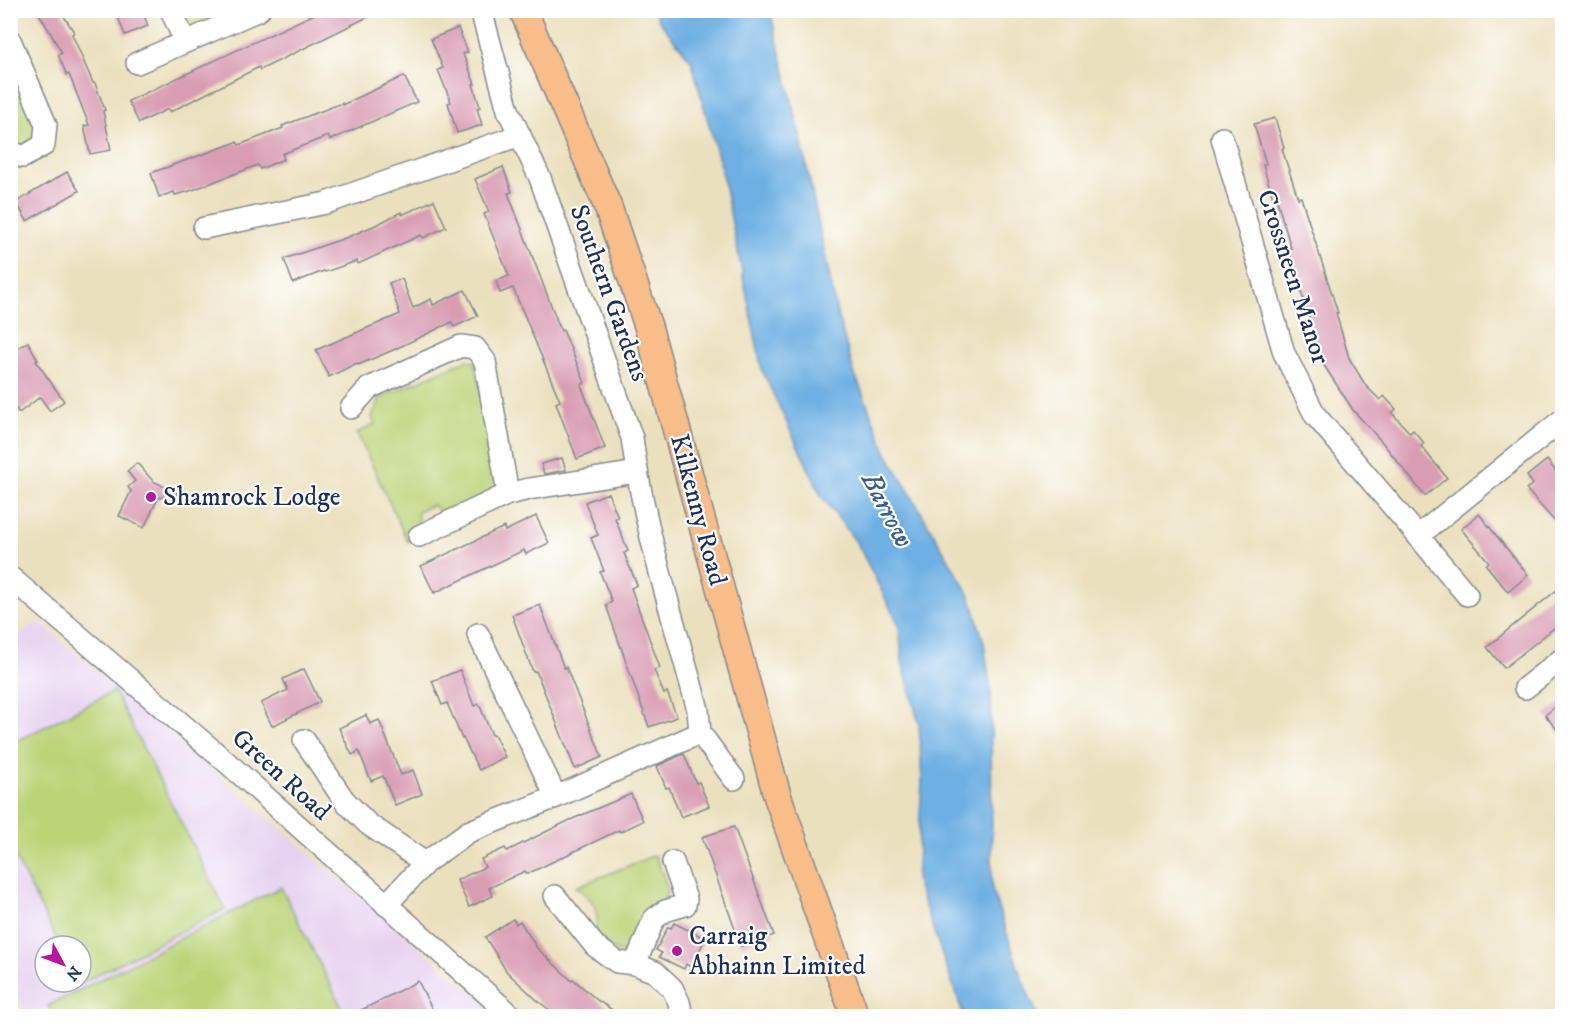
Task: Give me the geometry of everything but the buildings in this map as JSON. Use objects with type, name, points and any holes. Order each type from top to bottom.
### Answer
[{"type":"main road","name":"Kilkenny Road","points":[[523,10],[608,207],[648,326],[777,795],[855,1017]]},
{"type":"street","points":[[171,10],[185,42]]},
{"type":"street","points":[[137,63],[259,10]]},
{"type":"street","name":"Southern Gardens","points":[[481,10],[508,110],[540,178],[632,438],[636,472],[651,541],[698,710],[700,733],[734,779]]},
{"type":"street","points":[[10,40],[46,126],[44,145],[23,157],[10,151]]},
{"type":"street","points":[[204,228],[326,203],[520,135]]},
{"type":"street","name":"Crossneen Manor","points":[[1222,138],[1284,353],[1315,415],[1467,595]]},
{"type":"street","points":[[351,408],[369,388],[461,346],[475,348],[485,361],[508,494]]},
{"type":"street","points":[[1418,536],[1560,428]]},
{"type":"street","points":[[419,536],[508,494],[636,472]]},
{"type":"street","name":"Green Road","points":[[10,577],[231,766],[512,1017]]},
{"type":"street","points":[[478,634],[556,797]]},
{"type":"street","points":[[1525,688],[1563,659]]},
{"type":"street","points":[[386,905],[425,863],[468,832],[556,797],[700,733]]},
{"type":"street","points":[[304,740],[344,800],[368,824],[425,863]]},
{"type":"street","points":[[635,964],[654,919],[665,911],[685,905],[686,899],[673,862]]},
{"type":"street","points":[[555,896],[595,946],[617,962],[635,964],[654,972],[672,988],[679,1002],[682,1017]]},
{"type":"shaded area","points":[[38,621],[499,1016],[27,1016],[10,981],[10,640]]},
{"type":"green space","points":[[178,11],[241,11],[191,31]]},
{"type":"green space","points":[[10,59],[37,130],[36,138],[25,146],[17,145],[11,136]]},
{"type":"green space","points":[[467,360],[475,362],[497,479],[495,495],[443,516],[433,505],[418,511],[418,529],[408,542],[357,433],[375,424],[372,417],[380,398]]},
{"type":"green space","points":[[114,691],[225,909],[93,977],[93,934],[54,934],[11,849],[11,744]]},
{"type":"green space","points":[[655,855],[667,887],[666,897],[642,934],[628,949],[623,953],[610,948],[595,932],[597,918],[592,901],[576,887]]},
{"type":"green space","points":[[281,887],[346,1016],[54,1016],[48,1006],[71,994],[93,994],[93,983]]},
{"type":"water","name":"Barrow","points":[[655,11],[770,11],[801,139],[837,313],[854,372],[887,454],[970,596],[984,643],[991,692],[992,889],[1023,982],[1038,1016],[964,1016],[916,881],[922,782],[919,724],[902,661],[899,625],[857,543],[821,495],[762,370],[720,164],[691,60],[658,20]]},
{"type":"place","name":"Shamrock Lodge","points":[[151,497]]},
{"type":"place","name":"Carraig Abhainn Limited","points":[[677,951]]}]
